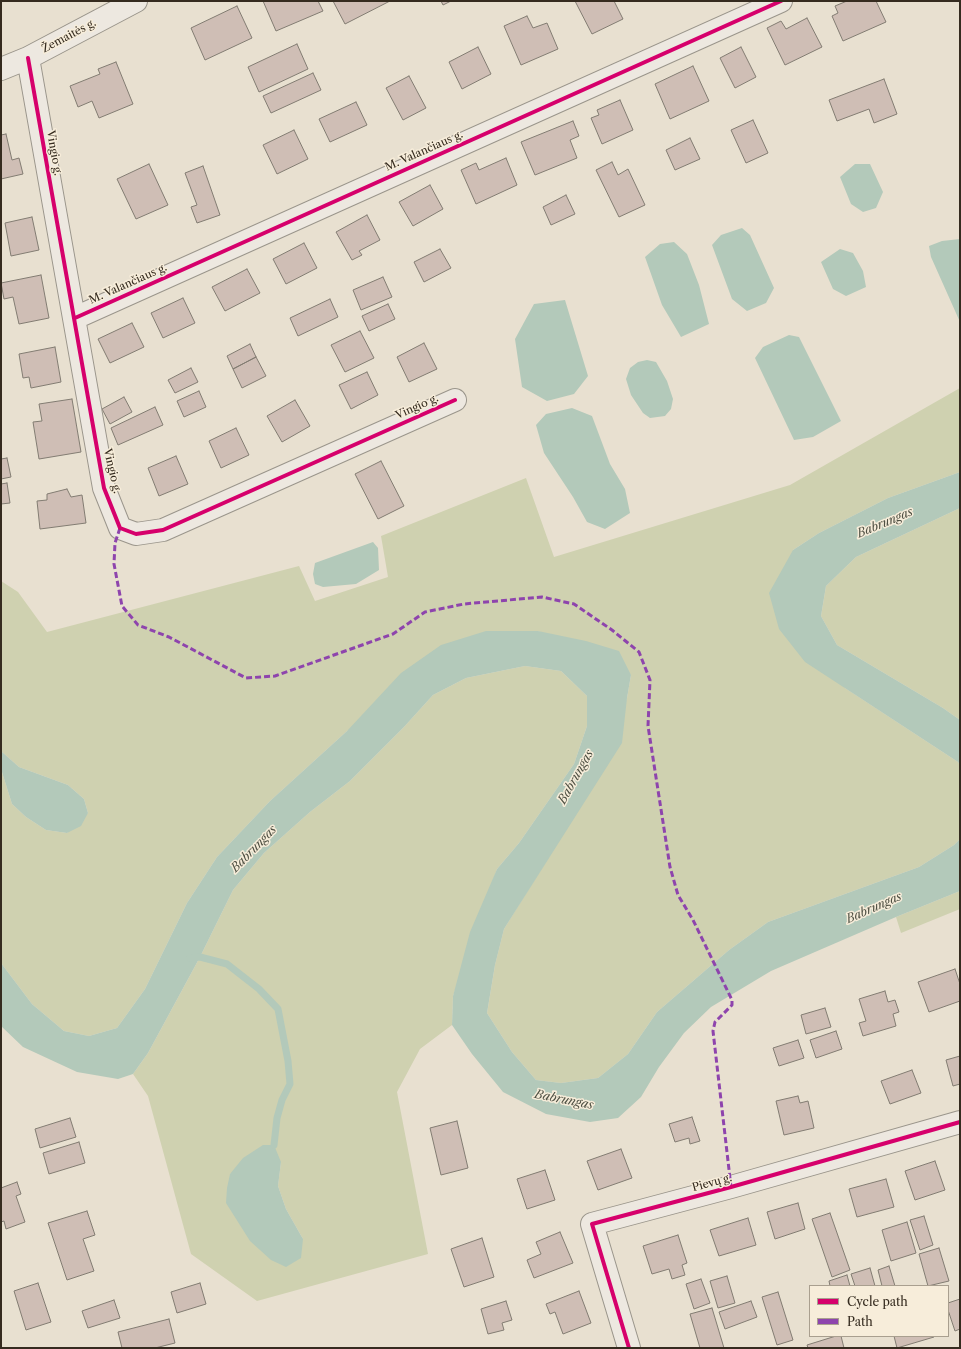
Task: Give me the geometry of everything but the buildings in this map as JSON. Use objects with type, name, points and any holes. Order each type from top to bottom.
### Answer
[{"type":"street","name":"Žemaitės g.","points":[[1,69],[28,58],[136,1]]},
{"type":"street","name":"M. Valančiaus g.","points":[[75,318],[780,1]]},
{"type":"street","name":"Vingio g.","points":[[28,58],[104,488],[120,528],[136,534],[163,530],[455,400]]},
{"type":"street","name":"Pievų g.","points":[[629,1348],[592,1224],[731,1187],[960,1122]]},
{"type":"shaded area","points":[[960,388],[960,472],[888,498],[819,533],[793,550],[845,688],[958,762],[960,765],[960,839],[954,845],[919,867],[768,922],[729,950],[657,1012],[628,1054],[598,1078],[561,1083],[536,1080],[512,1052],[487,1013],[495,965],[504,929],[559,840],[627,698],[631,675],[538,631],[347,731],[270,801],[217,857],[187,903],[145,989],[117,1028],[89,1036],[64,1031],[32,1004],[1,963],[1,769],[12,804],[26,817],[46,830],[67,833],[88,813],[84,799],[68,785],[19,767],[1,751],[1,581],[18,592],[47,632],[299,566],[315,601],[388,577],[381,536],[526,478],[554,557],[790,485]]},
{"type":"shaded area","points":[[960,508],[960,720],[943,708],[837,645],[821,616],[826,586],[856,557]]},
{"type":"shaded area","points":[[525,666],[561,671],[587,696],[587,726],[574,764],[519,843],[497,869],[453,996],[452,1025],[420,1049],[397,1092],[428,1254],[257,1301],[191,1254],[148,1096],[133,1074],[148,1053],[200,957],[233,890],[264,853],[310,812],[350,781],[404,727],[433,695],[466,678]],"holes":[[[281,1162],[278,1186],[286,1209],[303,1239],[230,1174]]]},
{"type":"shaded area","points":[[960,891],[960,909],[901,933],[896,917]]},
{"type":"water","points":[[855,164],[870,164],[883,192],[876,208],[863,212],[851,204],[840,177]]},
{"type":"water","points":[[742,228],[750,235],[774,288],[766,303],[747,311],[732,299],[712,245],[721,235]]},
{"type":"water","points":[[960,239],[960,322],[931,257],[929,246],[942,241]]},
{"type":"water","points":[[674,242],[687,254],[699,285],[709,324],[681,337],[662,305],[645,257],[660,244]]},
{"type":"water","points":[[840,249],[853,253],[863,271],[866,287],[846,296],[833,289],[821,262]]},
{"type":"water","points":[[565,300],[588,376],[574,394],[547,401],[522,387],[515,339],[534,304]]},
{"type":"water","points":[[789,335],[799,337],[841,421],[813,437],[794,440],[755,358],[763,347]]},
{"type":"water","points":[[647,360],[656,362],[667,381],[673,399],[671,409],[665,416],[650,418],[643,413],[631,395],[626,379],[630,368],[638,362]]},
{"type":"water","points":[[572,408],[592,416],[610,464],[625,489],[630,513],[605,529],[587,522],[573,497],[544,453],[536,425],[546,414]]},
{"type":"water","name":"Babrungas","points":[[960,472],[960,508],[856,557],[826,586],[821,616],[837,645],[943,708],[960,720],[960,765],[958,762],[805,662],[779,629],[769,593],[793,550],[819,533],[888,498]]},
{"type":"water","points":[[373,542],[378,548],[379,570],[356,584],[323,587],[315,584],[313,574],[315,563]]},
{"type":"water","name":"Babrungas","points":[[486,631],[538,631],[586,641],[619,651],[631,675],[622,743],[504,929],[495,965],[487,1013],[512,1052],[536,1080],[561,1083],[598,1078],[628,1054],[657,1012],[729,950],[768,922],[919,867],[954,845],[960,839],[960,891],[771,971],[711,1007],[684,1033],[659,1067],[641,1097],[618,1118],[590,1122],[546,1114],[503,1092],[472,1054],[452,1025],[453,996],[470,932],[497,869],[519,843],[574,764],[587,726],[587,696],[561,671],[525,666],[466,678],[433,695],[404,727],[350,781],[310,812],[264,853],[233,890],[200,957],[148,1053],[133,1074],[118,1079],[77,1072],[23,1047],[1,1026],[1,963],[32,1004],[64,1031],[89,1036],[117,1028],[145,989],[187,903],[217,857],[270,801],[347,731],[401,673],[441,645]]},
{"type":"water","points":[[1,751],[19,767],[68,785],[84,799],[88,813],[81,826],[67,833],[46,830],[26,817],[12,804],[1,769]]},
{"type":"water","points":[[263,1145],[274,1145],[281,1162],[278,1186],[286,1209],[303,1239],[301,1258],[286,1267],[271,1260],[250,1241],[226,1203],[230,1174],[243,1158]]},
{"type":"waterway","points":[[190,958],[200,957],[227,964],[259,989],[278,1009],[288,1061],[290,1084],[282,1100],[277,1118],[274,1145]]},
{"type":"marked path","points":[[120,528],[115,543],[114,564],[122,606],[138,625],[169,637],[246,678],[275,676],[393,634],[425,612],[464,604],[542,597],[574,604],[612,630],[639,652],[650,680],[648,726],[670,867],[678,895],[693,920],[732,1000],[732,1005],[715,1022],[713,1031],[731,1187]]},
{"type":"cycle path","points":[[75,318],[781,1]]},
{"type":"cycle path","points":[[28,58],[104,488],[120,528],[136,534],[163,530],[455,400]]},
{"type":"cycle path","points":[[629,1348],[592,1224],[731,1187],[960,1122]]}]
